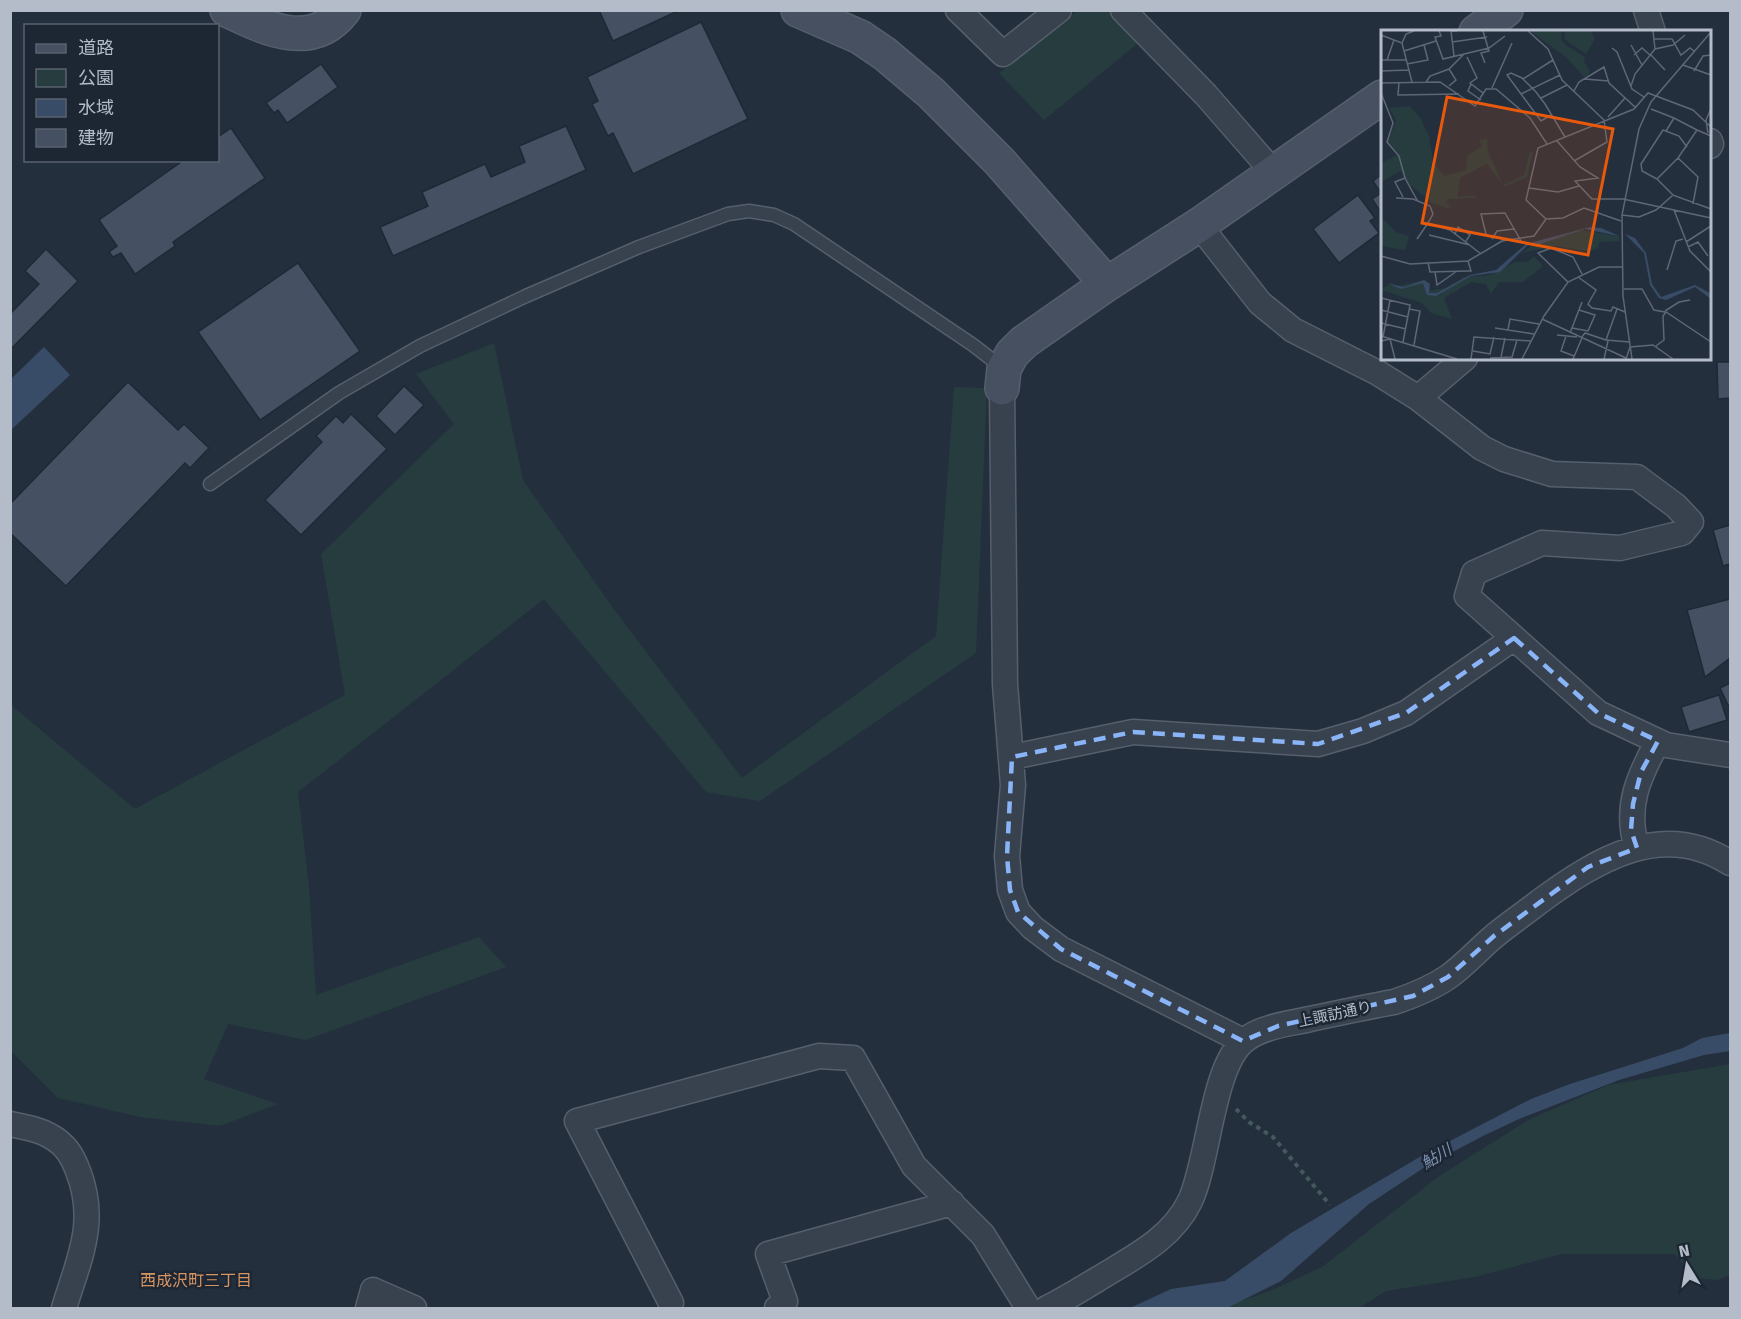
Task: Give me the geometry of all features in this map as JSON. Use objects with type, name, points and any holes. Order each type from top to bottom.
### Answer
[{"type":"street","points":[[227,10],[284,33],[309,33],[329,25],[345,10]]},
{"type":"street","points":[[798,10],[860,37],[885,54],[932,93],[999,161],[1107,284]]},
{"type":"street","points":[[958,10],[1003,54],[1059,10]]},
{"type":"street","points":[[1123,10],[1206,94],[1274,173]]},
{"type":"street","points":[[1479,30],[1506,10]]},
{"type":"street","points":[[1646,10],[1652,30]]},
{"type":"street","points":[[1047,1308],[1143,1252],[1162,1238],[1176,1222],[1189,1203],[1200,1176],[1215,1105],[1224,1075],[1234,1053],[1243,1041],[1061,949],[1033,928],[1018,912],[1010,890],[1007,856],[1013,785],[1005,684],[1003,379],[1012,354],[1024,342],[1107,284],[1199,225],[1381,98]]},
{"type":"street","points":[[1199,225],[1260,303],[1293,330],[1378,373],[1418,398],[1482,448],[1504,459],[1552,474],[1637,477],[1676,506],[1691,522],[1682,533],[1620,548],[1542,543],[1474,573],[1467,596],[1598,713],[1666,745],[1731,755]]},
{"type":"street","points":[[1418,398],[1463,360]]},
{"type":"street","points":[[1012,758],[1133,732],[1318,744],[1363,731],[1406,713],[1514,638]]},
{"type":"street","points":[[1637,848],[1631,830],[1633,804],[1641,772],[1658,741]]},
{"type":"street","name":"上諏訪通り","points":[[1243,1041],[1255,1033],[1278,1026],[1413,996],[1448,977],[1494,936],[1588,867],[1612,856],[1660,844],[1690,847],[1731,863]]},
{"type":"street","points":[[671,1303],[576,1121],[819,1056],[853,1058],[914,1166],[983,1235],[1028,1308]]},
{"type":"street","points":[[10,1124],[49,1135],[70,1151],[81,1180],[87,1207],[86,1237],[64,1308]]},
{"type":"street","points":[[777,1308],[784,1300],[768,1254],[952,1203]]},
{"type":"street","points":[[368,1308],[373,1290],[414,1308]]},
{"type":"lane","points":[[210,484],[339,393],[420,346],[639,247],[728,214],[749,212],[774,215],[794,224],[973,345],[1003,379]]},
{"type":"path","points":[[1215,1105],[1234,1107],[1250,1122],[1273,1137],[1330,1204]]},
{"type":"highlighted area","points":[[1514,638],[1598,713],[1658,741],[1641,772],[1633,804],[1631,830],[1637,848],[1588,867],[1494,936],[1448,977],[1413,996],[1278,1026],[1243,1041],[1061,949],[1018,912],[1010,890],[1007,856],[1012,757],[1133,732],[1318,744],[1406,713]]},
{"type":"green space","points":[[1077,11],[1108,11],[1137,44],[1044,120],[999,73]]},
{"type":"green space","points":[[494,343],[523,480],[613,608],[742,778],[936,636],[954,387],[987,388],[976,653],[760,801],[706,792],[544,599],[298,792],[309,886],[316,995],[479,937],[506,967],[306,1040],[228,1024],[204,1079],[278,1104],[220,1126],[140,1117],[58,1098],[11,1051],[10,704],[135,809],[345,695],[321,554],[454,424],[416,374]]},
{"type":"green space","points":[[1730,1064],[1730,1275],[1718,1280],[1694,1278],[1675,1254],[1562,1254],[1475,1277],[1386,1291],[1359,1308],[1220,1308],[1270,1291],[1322,1267],[1438,1177],[1528,1120],[1608,1085]]},
{"type":"water","points":[[44,347],[70,375],[12,429],[11,379]]},
{"type":"water","name":"鮎川","points":[[1730,1033],[1730,1051],[1704,1055],[1619,1080],[1519,1119],[1428,1165],[1369,1204],[1281,1281],[1229,1307],[1130,1308],[1171,1289],[1225,1281],[1291,1233],[1423,1155],[1531,1099],[1570,1084],[1683,1048],[1702,1038]]},
{"type":"building","points":[[599,10],[680,10],[613,41]]},
{"type":"building","points":[[701,22],[748,119],[633,174],[613,133],[608,136],[592,104],[598,101],[587,77]]},
{"type":"building","points":[[321,64],[338,87],[287,123],[278,110],[274,113],[266,103]]},
{"type":"building","points":[[566,126],[586,170],[393,256],[380,227],[428,206],[422,192],[485,164],[491,177],[525,162],[519,146]]},
{"type":"building","points":[[231,128],[265,178],[173,242],[175,246],[135,274],[121,253],[113,257],[109,252],[117,246],[99,220],[181,162],[219,162],[219,136]]},
{"type":"building","points":[[1381,175],[1381,193],[1373,181]]},
{"type":"building","points":[[1381,193],[1381,212],[1372,199]]},
{"type":"building","points":[[1358,195],[1375,218],[1370,221],[1379,233],[1339,263],[1313,229]]},
{"type":"building","points":[[46,249],[78,281],[10,350],[10,314],[39,284],[25,271]]},
{"type":"building","points":[[298,263],[360,351],[260,420],[198,332]]},
{"type":"building","points":[[1717,362],[1730,362],[1730,398],[1718,399]]},
{"type":"building","points":[[128,382],[178,430],[184,424],[209,448],[190,468],[185,463],[66,586],[10,533],[10,504]]},
{"type":"building","points":[[404,386],[424,405],[395,435],[376,416]]},
{"type":"building","points":[[351,414],[387,449],[301,535],[265,500],[322,442],[316,436],[336,416],[343,423]]},
{"type":"building","points":[[1730,525],[1730,564],[1723,566],[1713,530]]},
{"type":"building","points":[[1730,599],[1730,658],[1705,677],[1687,610]]},
{"type":"building","points":[[1730,683],[1730,709],[1720,688]]},
{"type":"building","points":[[1719,695],[1727,720],[1689,732],[1681,707]]},
{"type":"district","name":"西成沢町三丁目","points":[[196,1280]]}]
